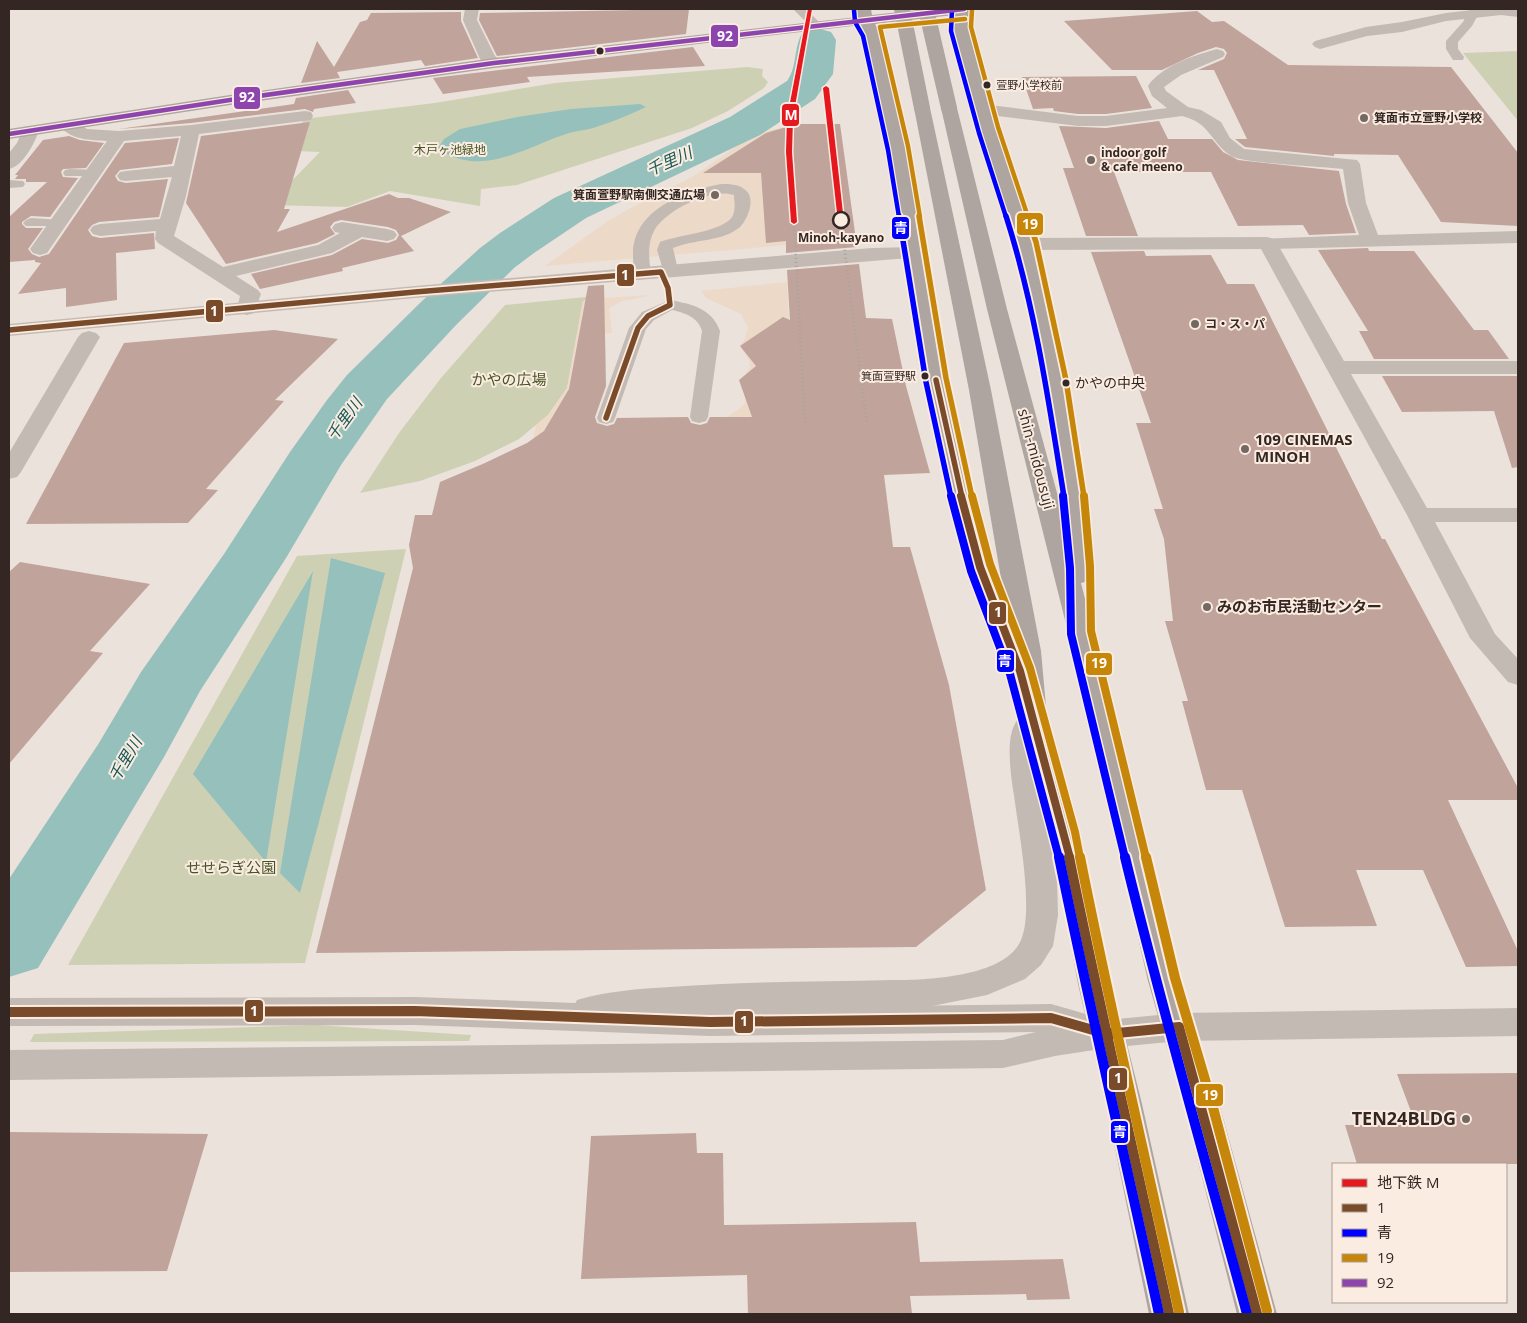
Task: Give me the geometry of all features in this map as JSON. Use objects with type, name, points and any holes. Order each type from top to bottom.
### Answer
[{"type":"highway","points":[[902,9],[980,390],[1027,651],[1033,718]]},
{"type":"highway","name":"shin-midousuji","points":[[926,9],[997,309],[1082,632],[1162,972],[1204,1113],[1257,1314]]},
{"type":"highway","points":[[9,134],[494,63],[816,26],[865,14],[963,9],[961,28],[982,109],[1026,244],[1056,382],[1074,498],[1080,567],[1082,632]]},
{"type":"highway","points":[[865,14],[872,33],[898,148],[936,380],[975,549],[1020,672],[1065,834],[1169,1314]]},
{"type":"street","points":[[472,9],[470,20],[488,59],[494,63]]},
{"type":"street","points":[[1320,44],[1366,32],[1402,28],[1422,21],[1487,11],[1518,13]]},
{"type":"street","points":[[1182,111],[1158,93],[1156,86],[1165,78],[1217,54]]},
{"type":"street","points":[[982,109],[1078,121],[1106,121],[1182,111],[1195,114],[1215,126],[1224,141],[1239,154],[1351,164],[1357,203],[1370,240]]},
{"type":"street","points":[[68,125],[83,134],[119,136],[190,130],[305,116]]},
{"type":"street","points":[[190,130],[177,196],[165,239],[251,294],[248,309]]},
{"type":"street","points":[[9,164],[25,144],[30,131]]},
{"type":"street","points":[[40,249],[119,136]]},
{"type":"street","points":[[126,176],[182,170]]},
{"type":"street","points":[[100,230],[168,224]]},
{"type":"street","points":[[219,274],[325,249],[350,229],[387,234]]},
{"type":"street","points":[[1026,244],[1267,243],[1518,236]]},
{"type":"street","points":[[1267,243],[1338,368],[1484,638],[1518,676]]},
{"type":"street","points":[[9,330],[506,284],[872,254],[914,253]]},
{"type":"street","points":[[9,472],[89,337]]},
{"type":"street","points":[[1338,368],[1518,367]]},
{"type":"street","points":[[1419,516],[1518,514]]},
{"type":"street","points":[[555,1015],[639,1003],[712,996],[932,993],[987,982],[1013,970],[1029,956],[1036,946],[1042,916],[1040,878],[1025,770],[1026,732],[1033,718]]},
{"type":"street","points":[[19,1012],[342,1010],[555,1015],[710,1022],[1051,1018],[1107,1034]]},
{"type":"street","points":[[9,1065],[298,1064],[1003,1054],[1055,1042],[1107,1034],[1179,1027],[1518,1022]]},
{"type":"lane","points":[[799,9],[816,26]]},
{"type":"lane","points":[[1458,57],[1452,49],[1452,41],[1468,23],[1487,11]]},
{"type":"lane","points":[[70,173],[93,173]]},
{"type":"lane","points":[[658,272],[666,245],[674,241],[720,230],[739,221],[742,212],[740,192],[732,188],[717,188],[661,213],[655,218],[642,242],[640,252],[658,272],[668,288],[670,305]]},
{"type":"lane","points":[[31,223],[58,223]]},
{"type":"lane","points":[[606,418],[638,328],[648,316],[670,305],[694,310],[710,325],[711,332],[699,417]]},
{"type":"green space","points":[[1518,51],[1518,121],[1463,53]]},
{"type":"green space","name":"木戸ヶ池緑地","points":[[747,67],[763,69],[762,76],[768,82],[764,88],[728,111],[692,128],[517,185],[481,189],[480,206],[390,191],[347,207],[268,205],[320,152],[296,151],[303,119],[435,103],[555,83]]},
{"type":"green space","name":"かやの広場","points":[[596,296],[583,301],[567,388],[548,415],[519,439],[475,461],[420,481],[360,493],[399,433],[441,378],[505,305]]},
{"type":"green space","name":"せせらぎ公園","points":[[406,549],[305,963],[68,965],[297,556]]},
{"type":"green space","points":[[315,1025],[471,1035],[469,1041],[30,1042],[34,1034]]},
{"type":"shaded area","name":"箕面萱野駅南側交通広場","points":[[781,128],[786,245],[545,266],[608,221],[694,176],[741,143],[770,130]]},
{"type":"shaded area","points":[[787,282],[795,453],[523,493],[536,425],[548,415],[567,388],[583,301],[596,296],[607,298],[648,295],[622,301],[609,308],[612,333],[605,333],[606,367],[600,368],[576,437],[727,430],[727,417],[745,403],[745,375],[750,368],[749,360],[740,346],[745,339],[748,327],[741,314],[706,298],[701,291]]},
{"type":"water","points":[[640,104],[646,107],[605,124],[569,133],[520,152],[487,161],[471,161],[454,157],[438,148],[444,139],[460,129],[517,117],[571,109]]},
{"type":"water","points":[[331,558],[385,573],[300,893],[280,873]]},
{"type":"water","points":[[313,571],[266,862],[193,774]]},
{"type":"building","points":[[689,9],[686,34],[497,56],[479,20],[480,13]]},
{"type":"building","name":"箕面市立萱野小学校","points":[[1197,11],[1212,22],[1224,21],[1288,65],[1451,67],[1518,153],[1518,226],[1441,222],[1398,155],[1334,154],[1334,156],[1245,147],[1235,139],[1247,139],[1214,70],[1198,70],[1224,59],[1227,53],[1224,49],[1216,47],[1198,53],[1162,70],[1112,70],[1064,21]]},
{"type":"building","points":[[461,12],[461,21],[478,58],[425,66],[421,60],[337,72],[340,78],[301,83],[317,41],[334,67],[360,22],[367,20],[371,13]]},
{"type":"building","points":[[693,47],[705,66],[527,77],[530,82],[443,94],[433,78]]},
{"type":"building","points":[[1136,76],[1152,108],[1106,114],[1078,114],[1054,111],[1053,108],[1033,109],[1022,77]]},
{"type":"building","points":[[348,90],[356,103],[314,109],[313,112],[305,109],[191,123],[119,129],[294,104],[296,98]]},
{"type":"building","points":[[1159,121],[1168,139],[1212,139],[1223,152],[1238,160],[1339,171],[1346,204],[1356,233],[1309,235],[1303,225],[1238,226],[1211,172],[1114,172],[1138,236],[1086,236],[1063,168],[1074,168],[1059,126],[1106,128]]},
{"type":"building","points":[[310,122],[284,209],[290,209],[277,232],[389,194],[398,198],[409,198],[451,212],[401,236],[414,251],[342,268],[343,271],[260,289],[251,274],[332,255],[362,239],[388,243],[396,240],[399,235],[396,230],[388,227],[341,220],[334,222],[330,227],[335,234],[317,243],[226,264],[186,203],[201,136]]},
{"type":"building","points":[[796,124],[840,124],[857,247],[786,253],[786,241],[766,243],[761,173],[703,173],[766,133]]},
{"type":"building","points":[[69,136],[80,140],[104,143],[86,168],[63,169],[61,172],[63,177],[78,178],[50,217],[31,216],[22,222],[26,228],[43,228],[28,249],[32,254],[39,257],[49,254],[125,143],[179,138],[172,164],[120,170],[115,176],[118,181],[126,183],[168,179],[159,217],[99,222],[92,225],[88,230],[92,236],[100,238],[154,233],[155,249],[116,253],[117,300],[66,307],[66,288],[18,294],[41,263],[35,262],[35,260],[9,262],[9,217],[47,182],[26,182],[26,179],[15,179],[18,175],[15,175],[43,140]]},
{"type":"building","points":[[1368,248],[1369,251],[1414,251],[1474,330],[1488,330],[1509,359],[1374,359],[1359,331],[1368,331],[1318,250]]},
{"type":"building","points":[[1144,251],[1146,256],[1211,255],[1227,284],[1254,284],[1382,539],[1385,539],[1518,788],[1518,800],[1448,800],[1518,951],[1518,966],[1466,967],[1423,870],[1356,870],[1377,926],[1285,927],[1242,790],[1206,790],[1182,701],[1188,701],[1165,621],[1173,621],[1164,539],[1154,509],[1163,509],[1136,423],[1151,423],[1091,252]]},
{"type":"building","points":[[859,264],[866,318],[892,319],[906,386],[930,473],[884,475],[893,547],[910,547],[949,685],[986,890],[916,947],[316,953],[413,568],[409,545],[415,515],[432,515],[440,482],[527,443],[544,431],[569,389],[588,286],[604,285],[606,386],[595,417],[597,423],[607,426],[614,424],[617,418],[688,417],[691,423],[700,425],[707,423],[710,417],[752,417],[739,380],[756,366],[740,346],[783,317],[790,320],[787,270]]},
{"type":"building","points":[[274,330],[338,339],[275,400],[284,401],[206,489],[218,490],[188,523],[26,524],[124,343]]},
{"type":"building","points":[[1382,376],[1518,376],[1518,467],[1512,468],[1494,411],[1402,412]]},
{"type":"building","points":[[20,562],[150,584],[90,651],[103,653],[9,764],[9,572]]},
{"type":"building","name":"TEN24BLDG","points":[[1518,1073],[1518,1164],[1357,1163],[1345,1125],[1416,1125],[1397,1074]]},
{"type":"building","points":[[9,1132],[208,1134],[167,1271],[9,1272]]},
{"type":"building","points":[[696,1133],[697,1153],[723,1153],[724,1225],[916,1222],[920,1262],[1063,1259],[1070,1299],[1027,1300],[1026,1294],[910,1296],[912,1314],[748,1314],[747,1275],[581,1279],[591,1136]]},
{"type":"waterway","name":"千里川","points":[[9,945],[127,757],[166,688],[254,558],[311,465],[347,412],[367,387],[439,313],[497,258],[517,243],[570,208],[745,126],[801,90],[813,74],[817,40]]},
{"type":"railway","points":[[794,222],[805,425]]},
{"type":"railway","points":[[841,222],[867,424]]},
{"type":"metro line","name":"M","points":[[794,222],[789,152],[790,118],[810,9]]},
{"type":"metro line","name":"M","points":[[826,88],[841,222]]},
{"type":"transit line","name":"青","points":[[952,9],[951,31],[979,133],[1016,247],[1046,384],[1064,500],[1070,568],[1071,634],[1155,983],[1191,1106],[1247,1314]]},
{"type":"transit line","name":"92","points":[[9,134],[230,100],[494,63],[964,9]]},
{"type":"transit line","name":"青","points":[[854,10],[855,22],[863,36],[888,150],[926,382],[948,485],[971,571],[1010,674],[1055,837],[1085,986],[1114,1106],[1159,1314]]},
{"type":"transit line","name":"19","points":[[972,10],[971,27],[998,127],[1036,242],[1066,380],[1084,498],[1090,566],[1091,631],[1175,978],[1211,1100],[1267,1311]]},
{"type":"transit line","name":"19","points":[[965,19],[880,27],[908,146],[946,378],[968,481],[990,564],[1030,668],[1075,832],[1105,982],[1134,1102],[1179,1312]]},
{"type":"transit line","name":"1","points":[[9,330],[415,292],[661,272],[668,288],[670,305],[648,316],[638,328],[606,418]]},
{"type":"transit line","name":"1","points":[[936,380],[958,483],[980,567],[1020,671],[1065,835],[1095,984],[1124,1104],[1169,1314]]},
{"type":"transit line","name":"1","points":[[9,1012],[415,1011],[710,1022],[1051,1018],[1107,1034],[1179,1027],[1257,1314]]},
{"type":"place","name":"萱野小学校前","points":[[987,85]]},
{"type":"place","name":"箕面市立萱野小学校","points":[[1364,118]]},
{"type":"place","name":"indoor golf & cafe meeno","points":[[1091,160]]},
{"type":"place","name":"箕面萱野駅南側交通広場","points":[[715,195]]},
{"type":"place","name":"Minoh-kayano","points":[[841,220]]},
{"type":"place","name":"コ・ス・パ","points":[[1195,324]]},
{"type":"place","name":"箕面萱野駅","points":[[925,376]]},
{"type":"place","name":"かやの中央","points":[[1066,383]]},
{"type":"place","name":"109 CINEMAS MINOH","points":[[1245,449]]},
{"type":"place","name":"みのお市民活動センター","points":[[1207,607]]},
{"type":"place","name":"TEN24BLDG","points":[[1466,1119]]}]
